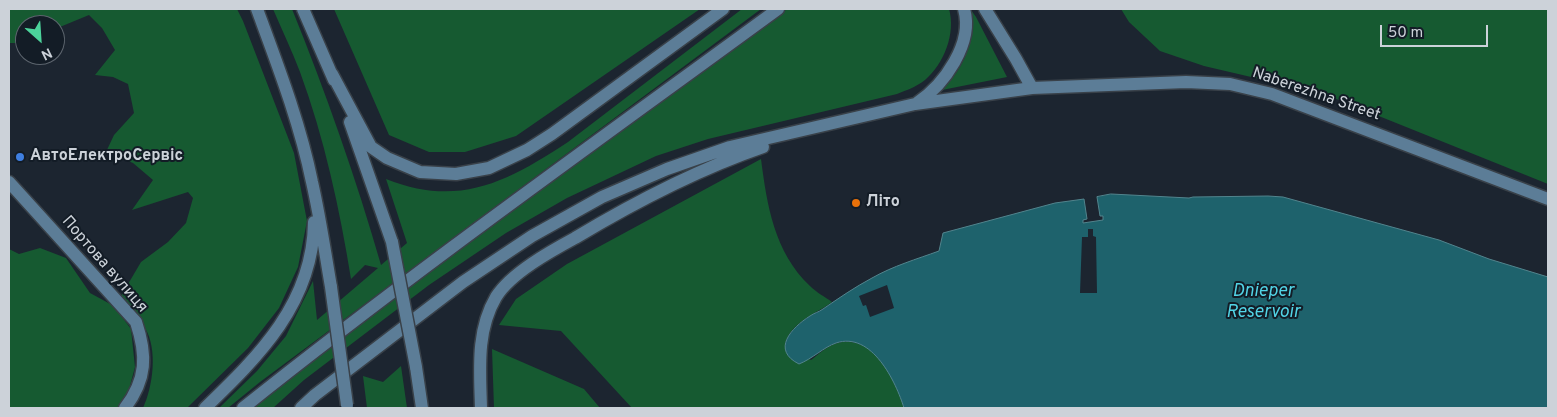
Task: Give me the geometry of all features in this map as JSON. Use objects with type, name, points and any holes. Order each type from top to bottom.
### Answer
[{"type":"street","points":[[257,9],[282,74],[300,132],[312,182],[330,287],[347,407]]},
{"type":"street","points":[[303,9],[332,74],[369,172],[392,242],[422,408]]},
{"type":"street","points":[[332,74],[371,148],[387,158],[420,172],[456,174],[489,168],[527,150],[552,134],[723,9]]},
{"type":"street","points":[[243,408],[441,256],[778,9]]},
{"type":"street","points":[[915,104],[930,94],[956,59],[964,37],[966,16],[964,9]]},
{"type":"street","points":[[985,9],[1032,88]]},
{"type":"street","name":"Naberezhna Street","points":[[820,127],[915,104],[1032,88],[1186,82],[1230,84],[1272,94],[1548,199]]},
{"type":"street","points":[[300,408],[315,394],[463,282],[532,236],[602,198],[666,169],[730,147],[820,127]]},
{"type":"street","points":[[481,408],[481,342],[485,321],[497,296],[514,278],[543,256],[608,218],[672,184],[732,158],[820,127]]},
{"type":"street","name":"Портова вулиця","points":[[9,182],[136,322],[143,342],[144,363],[140,381],[125,408]]},
{"type":"street","points":[[205,408],[265,348],[280,326],[303,283],[310,258],[314,225],[312,182]]},
{"type":"green space","points":[[9,9],[237,9],[243,21],[294,153],[307,221],[298,267],[279,308],[248,348],[187,408],[143,408],[153,368],[152,346],[143,324],[121,296],[141,262],[168,242],[186,223],[193,198],[188,192],[132,210],[153,180],[133,163],[106,152],[114,135],[134,113],[128,84],[113,77],[95,75],[115,50],[102,28],[89,15],[65,25],[65,15],[15,15],[15,43],[9,43]]},
{"type":"green space","points":[[273,9],[292,9],[340,136],[381,265],[407,243],[386,179],[412,187],[437,191],[460,191],[503,179],[524,169],[568,142],[742,9],[761,9],[260,382],[228,408],[219,408],[257,371],[286,336],[313,281],[317,320],[378,268],[365,265],[351,279],[342,227],[317,122],[300,72]]},
{"type":"green space","points":[[334,9],[700,9],[516,136],[465,152],[429,152],[389,135]]},
{"type":"green space","points":[[787,9],[949,9],[951,28],[947,48],[938,66],[925,80],[908,90],[708,139],[656,156],[567,198],[506,233],[429,285],[304,380],[273,408],[252,408],[343,333]]},
{"type":"green space","points":[[1121,9],[1548,9],[1548,184],[1324,94],[1204,66],[1160,51],[1129,22]]},
{"type":"green space","points":[[971,10],[1007,77],[942,90],[957,71],[966,53],[969,44]]},
{"type":"green space","points":[[761,159],[766,193],[780,243],[798,273],[812,288],[832,302],[803,320],[791,332],[785,347],[811,360],[834,344],[851,342],[862,346],[873,352],[889,373],[904,408],[632,408],[561,331],[499,325],[516,299],[567,264]]},
{"type":"green space","points":[[40,248],[66,258],[90,293],[114,306],[131,329],[135,367],[127,397],[119,408],[9,408],[9,249],[19,254]]},
{"type":"green space","points":[[492,349],[584,389],[600,408],[494,408]]},
{"type":"green space","points":[[401,366],[407,408],[367,408],[363,376],[383,382]]},
{"type":"water","name":"Dnieper Reservoir","points":[[1111,194],[1189,198],[1283,197],[1439,240],[1489,259],[1548,277],[1548,408],[904,408],[895,385],[880,361],[861,344],[849,341],[836,343],[799,364],[786,352],[787,339],[803,321],[880,274],[939,251],[943,233],[1055,203],[1084,199],[1087,219],[1083,220],[1083,223],[1103,220],[1103,216],[1100,216],[1097,197]]},
{"type":"pier","points":[[1088,229],[1093,229],[1093,236],[1096,237],[1097,293],[1080,293],[1082,237],[1088,237]]},
{"type":"pier","points":[[887,285],[894,308],[870,317],[866,305],[863,306],[859,296]]},
{"type":"place","name":"АвтоЕлектроСервіс","points":[[20,157]]},
{"type":"place","name":"Літо","points":[[856,203]]}]
